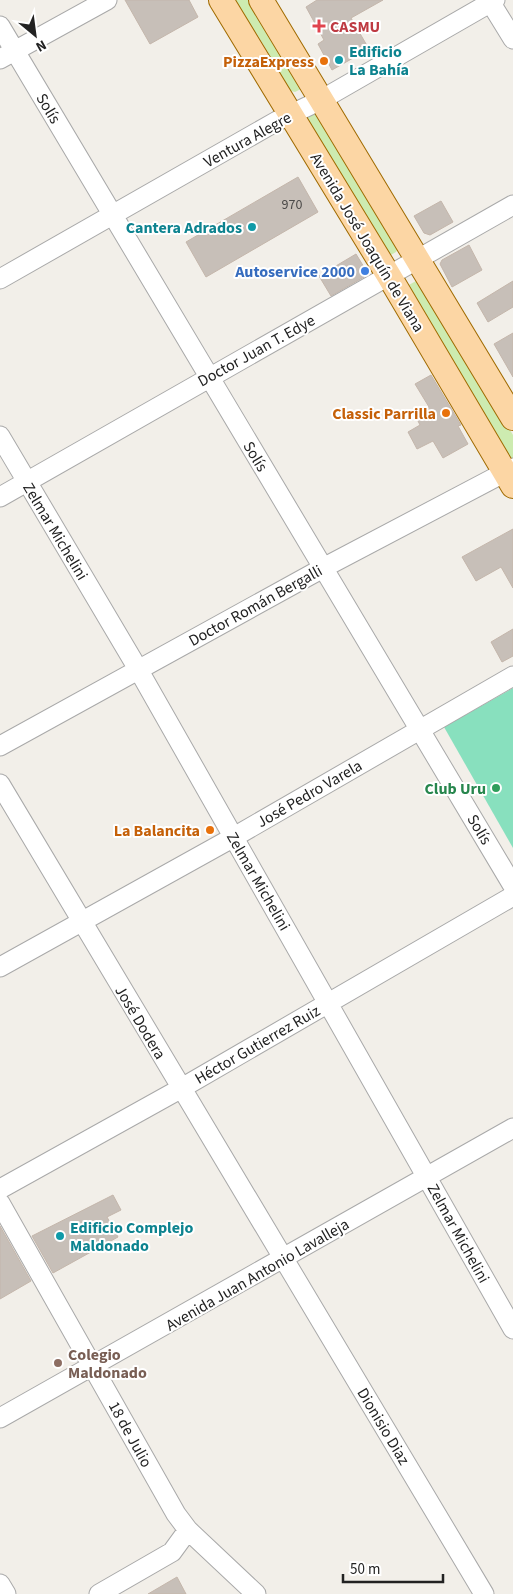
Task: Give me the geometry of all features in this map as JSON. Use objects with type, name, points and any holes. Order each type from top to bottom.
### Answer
[{"type":"main road","name":"Avenida José Joaquín de Viana","points":[[221,0],[292,114],[510,476]]},
{"type":"main road","name":"Avenida José Joaquín de Viana","points":[[261,0],[417,262],[513,418]]},
{"type":"street","points":[[7,55],[107,0]]},
{"type":"street","points":[[492,1],[513,39]]},
{"type":"street","name":"Ventura Alegre","points":[[0,279],[292,114],[322,100],[492,1]]},
{"type":"street","name":"Solís","points":[[0,26],[7,55],[113,214],[513,886]]},
{"type":"street","name":"Doctor Juan T. Edye","points":[[0,497],[209,376],[417,262],[513,205]]},
{"type":"street","name":"Zelmar Michelini","points":[[0,436],[234,836],[513,1329]]},
{"type":"street","name":"Doctor Román Bergalli","points":[[0,746],[323,568],[510,476]]},
{"type":"street","name":"José Pedro Varela","points":[[0,967],[234,836],[513,676]]},
{"type":"street","name":"José Dodera","points":[[0,784],[180,1088],[284,1259]]},
{"type":"street","name":"Héctor Gutierrez Ruiz","points":[[0,1190],[513,896]]},
{"type":"street","name":"Avenida Juan Antonio Lavalleja","points":[[0,1418],[513,1128]]},
{"type":"street","name":"18 de Julio","points":[[0,1203],[94,1366],[176,1514],[188,1530],[256,1594]]},
{"type":"street","name":"Dionisio Diaz","points":[[284,1259],[484,1594]]},
{"type":"street","points":[[99,1594],[172,1552],[188,1530]]},
{"type":"street","points":[[0,1584],[6,1594]]},
{"type":"green space","points":[[229,0],[252,0],[301,89],[295,92],[291,91],[257,34],[244,25]]},
{"type":"green space","points":[[313,114],[317,114],[398,248],[396,252],[389,256],[306,119]]},
{"type":"green space","points":[[416,281],[424,286],[513,435],[513,460],[507,463],[407,286]]},
{"type":"green space","name":"Club Uru","points":[[513,688],[513,848],[444,727]]},
{"type":"building","points":[[125,0],[189,0],[198,17],[150,44]]},
{"type":"building","points":[[317,0],[383,0],[351,18],[369,49],[332,70],[318,44],[324,40],[306,7]]},
{"type":"building","name":"Cantera Adrados","points":[[298,177],[318,212],[206,277],[186,242]]},
{"type":"building","points":[[441,201],[453,222],[430,235],[424,233],[414,216]]},
{"type":"building","points":[[469,245],[482,270],[452,287],[440,264],[442,260]]},
{"type":"building","points":[[356,254],[367,272],[364,277],[331,296],[319,276]]},
{"type":"building","points":[[513,281],[513,307],[488,322],[477,303]]},
{"type":"building","points":[[513,333],[513,377],[494,344]]},
{"type":"building","points":[[431,375],[461,425],[458,426],[468,444],[443,458],[433,441],[417,449],[408,432],[420,425],[415,415],[429,407],[415,384]]},
{"type":"building","points":[[513,529],[513,588],[501,567],[476,581],[462,557]]},
{"type":"building","points":[[513,629],[513,656],[502,662],[491,642]]},
{"type":"building","name":"Edificio Complejo Maldonado","points":[[113,1195],[121,1210],[107,1217],[118,1237],[53,1273],[32,1236]]},
{"type":"building","points":[[0,1226],[31,1281],[0,1299]]},
{"type":"building","points":[[177,1577],[186,1594],[148,1594]]},
{"type":"place","name":"CASMU","points":[[319,26]]},
{"type":"place","name":"Edificio La Bahía","points":[[339,60]]},
{"type":"place","name":"PizzaExpress","points":[[324,61]]},
{"type":"place","name":"Cantera Adrados","points":[[252,227]]},
{"type":"place","name":"Autoservice 2000","points":[[365,271]]},
{"type":"place","name":"Classic Parrilla","points":[[446,413]]},
{"type":"place","name":"Club Uru","points":[[496,788]]},
{"type":"place","name":"La Balancita","points":[[210,830]]},
{"type":"place","name":"Edificio Complejo Maldonado","points":[[60,1236]]},
{"type":"place","name":"Colegio Maldonado","points":[[58,1363]]}]
